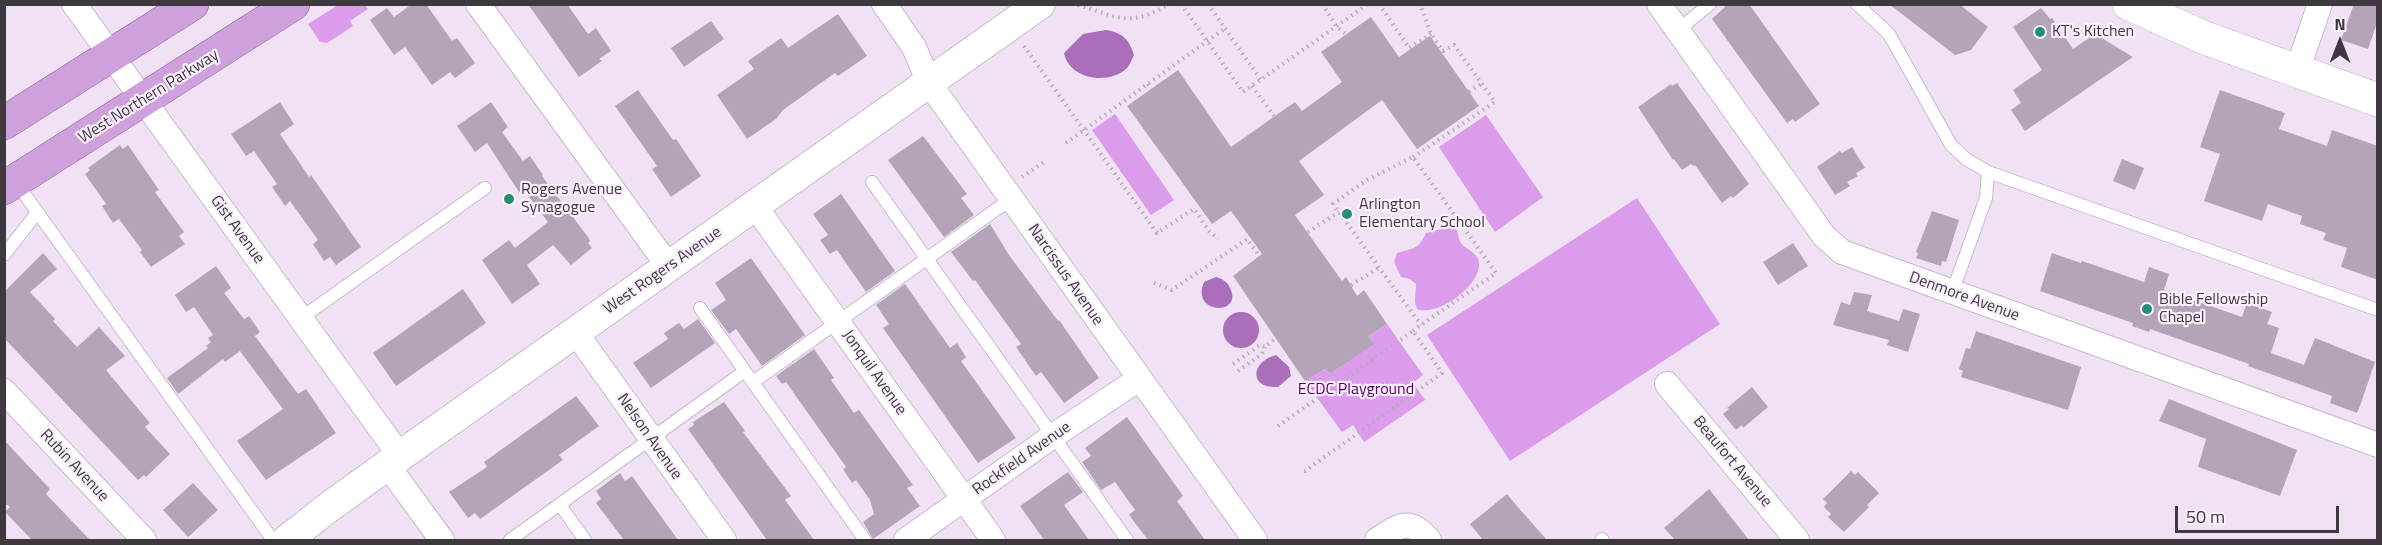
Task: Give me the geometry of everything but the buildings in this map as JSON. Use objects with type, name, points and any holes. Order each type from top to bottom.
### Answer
[{"type":"main road","points":[[4,123],[192,4]]},
{"type":"main road","name":"West Northern Parkway","points":[[10,185],[293,4]]},
{"type":"main road","points":[[2129,4],[2205,38],[2378,100]]},
{"type":"street","name":"Gist Avenue","points":[[74,4],[301,318],[394,461],[442,540]]},
{"type":"street","points":[[478,4],[669,267]]},
{"type":"street","name":"Narcissus Avenue","points":[[884,4],[914,47],[929,83],[1015,189],[1139,379],[1255,540]]},
{"type":"street","name":"West Rogers Avenue","points":[[287,540],[329,507],[1040,4]]},
{"type":"street","name":"Denmore Avenue","points":[[1659,4],[1832,245],[1857,259],[2378,444]]},
{"type":"street","points":[[2297,71],[2320,4]]},
{"type":"street","name":"Jonquil Avenue","points":[[755,206],[993,540]]},
{"type":"street","name":"Nelson Avenue","points":[[576,333],[650,440],[724,540]]},
{"type":"street","name":"Rockfield Avenue","points":[[906,540],[1053,436],[1139,379]]},
{"type":"street","name":"Beaufort Avenue","points":[[1667,384],[1797,540]]},
{"type":"street","name":"Rubin Avenue","points":[[4,391],[144,540]]},
{"type":"street","points":[[1377,540],[1399,526],[1409,525],[1429,540]]},
{"type":"lane","points":[[1678,30],[1710,4]]},
{"type":"lane","points":[[1857,4],[1889,34],[1951,146],[1966,159],[1988,172],[2378,310]]},
{"type":"lane","points":[[1952,293],[1986,198],[1988,172]]},
{"type":"lane","points":[[872,182],[1127,540]]},
{"type":"lane","points":[[10,185],[37,213],[273,540]]},
{"type":"lane","points":[[301,318],[485,188]]},
{"type":"lane","points":[[510,540],[650,440],[838,322],[927,259],[1015,189]]},
{"type":"lane","points":[[4,255],[37,213]]},
{"type":"lane","points":[[700,308],[866,540]]},
{"type":"lane","points":[[560,505],[585,540]]},
{"type":"path","points":[[1078,5],[1135,20],[1151,15],[1168,4]]},
{"type":"path","points":[[1181,4],[1243,92],[1368,4]]},
{"type":"path","points":[[1208,4],[1261,80]]},
{"type":"path","points":[[1322,4],[1337,27],[1346,34]]},
{"type":"path","points":[[1379,4],[1409,48],[1431,34]]},
{"type":"path","points":[[1420,4],[1431,34],[1442,51],[1454,45],[1495,102],[1413,157],[1365,181],[1333,204],[1421,326]]},
{"type":"path","points":[[1066,143],[1224,29]]},
{"type":"path","points":[[1022,43],[1157,233],[1194,209],[1209,231],[1218,238]]},
{"type":"path","points":[[1148,84],[1152,89]]},
{"type":"path","points":[[1469,92],[1481,84]]},
{"type":"path","points":[[1252,86],[1275,116]]},
{"type":"path","points":[[1278,426],[1496,273],[1413,157]]},
{"type":"path","points":[[1015,189],[1044,162]]},
{"type":"path","points":[[1308,232],[1339,212]]},
{"type":"path","points":[[1154,284],[1172,290],[1247,239],[1258,254]]},
{"type":"path","points":[[1351,285],[1380,267]]},
{"type":"path","points":[[1300,472],[1305,471],[1442,373],[1413,331]]},
{"type":"path","points":[[1238,371],[1262,354],[1265,347],[1276,339]]},
{"type":"path","points":[[1233,364],[1260,345],[1265,347]]},
{"type":"green space","points":[[338,5],[365,5],[368,9],[350,21],[353,26],[327,43],[320,42],[308,24]]},
{"type":"green space","points":[[1115,114],[1174,200],[1151,215],[1092,130]]},
{"type":"green space","points":[[1486,115],[1543,197],[1495,232],[1439,147]]},
{"type":"green space","points":[[1637,198],[1720,324],[1510,461],[1427,335]]},
{"type":"green space","points":[[1449,227],[1456,229],[1461,243],[1478,259],[1478,272],[1466,290],[1456,298],[1435,308],[1417,309],[1416,284],[1410,279],[1401,277],[1394,262],[1397,253],[1415,247],[1426,233]]},
{"type":"green space","name":"ECDC Playground","points":[[1387,324],[1423,375],[1413,383],[1425,400],[1364,442],[1353,425],[1342,432],[1305,381],[1325,369],[1330,374],[1373,344],[1368,336]]},
{"type":"shaded area","points":[[1106,30],[1121,35],[1130,45],[1134,55],[1128,67],[1119,74],[1100,78],[1081,74],[1073,69],[1064,53],[1083,34]]},
{"type":"shaded area","points":[[1216,277],[1230,288],[1232,297],[1230,304],[1224,307],[1210,306],[1204,301],[1202,293],[1204,282]]},
{"type":"shaded area","points":[[1241,312],[1254,317],[1259,330],[1254,343],[1241,348],[1228,343],[1223,330],[1228,317]]},
{"type":"shaded area","points":[[1276,355],[1289,367],[1291,376],[1278,387],[1262,384],[1256,374],[1258,369],[1267,358]]},
{"type":"place","name":"KT's Kitchen","points":[[2040,32]]},
{"type":"place","name":"Rogers Avenue Synagogue","points":[[509,199]]},
{"type":"place","name":"Arlington Elementary School","points":[[1347,214]]},
{"type":"place","name":"Bible Fellowship Chapel","points":[[2147,309]]}]
